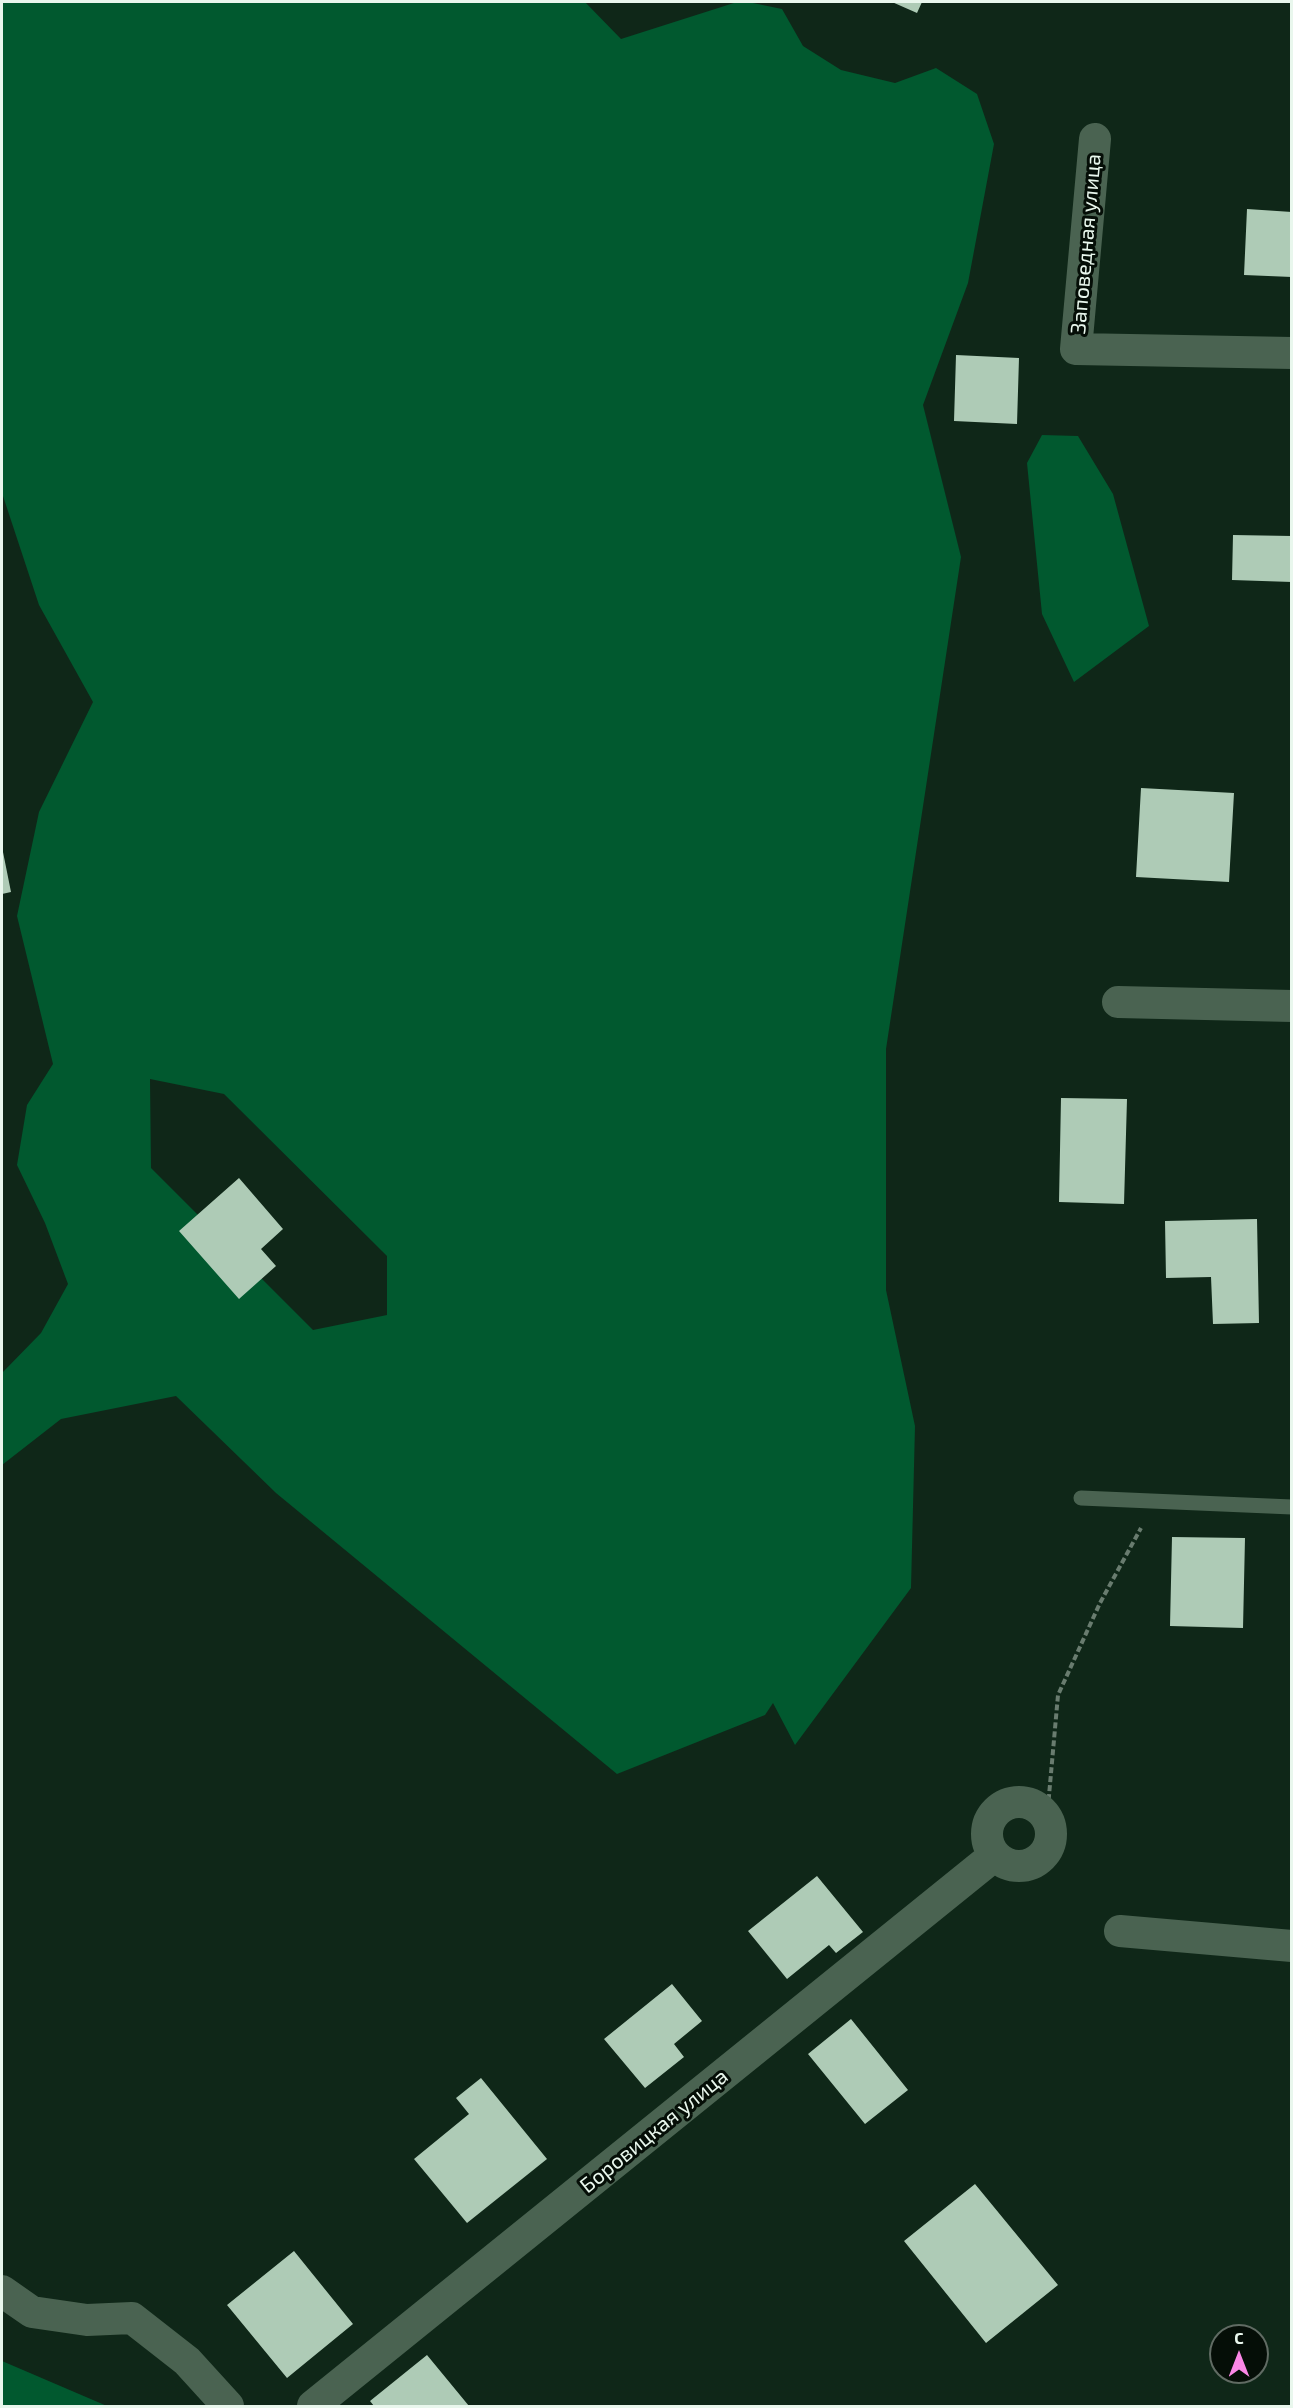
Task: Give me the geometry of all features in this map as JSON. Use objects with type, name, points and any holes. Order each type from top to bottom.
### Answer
[{"type":"street","name":"Заповедная улица","points":[[1095,139],[1076,349],[1292,353]]},
{"type":"street","points":[[1118,1002],[1292,1006]]},
{"type":"street","points":[[1013,1802],[1026,1802],[1038,1808],[1047,1818],[1052,1831],[1050,1844],[1043,1855],[1032,1863],[1019,1866],[1006,1863],[995,1855],[989,1843],[988,1830],[992,1817],[1001,1808],[1013,1802]]},
{"type":"street","name":"Боровицкая улица","points":[[313,2406],[995,1855]]},
{"type":"street","points":[[1120,1931],[1292,1946]]},
{"type":"street","points":[[2,2291],[32,2312],[87,2319],[132,2318],[187,2361],[228,2406]]},
{"type":"lane","points":[[1081,1498],[1292,1507]]},
{"type":"path","points":[[1047,1818],[1058,1695],[1100,1603],[1156,1501]]},
{"type":"green space","points":[[2,2],[585,2],[621,39],[737,2],[748,2],[782,9],[803,46],[841,70],[895,83],[936,68],[977,94],[994,144],[968,283],[923,405],[961,557],[886,1049],[886,1290],[915,1426],[911,1588],[795,1745],[773,1703],[765,1715],[617,1774],[276,1493],[176,1396],[61,1419],[2,1465],[2,1373],[41,1333],[68,1284],[45,1223],[17,1165],[27,1105],[53,1064],[17,916],[39,812],[93,702],[39,605],[2,493]],"holes":[[[150,1079],[224,1094],[387,1256],[387,1315],[313,1330],[151,1168]]]},
{"type":"green space","points":[[1042,435],[1078,436],[1113,494],[1149,626],[1074,682],[1042,614],[1027,463]]},
{"type":"green space","points":[[2,2361],[107,2406],[2,2406]]},
{"type":"building","points":[[892,2],[922,2],[917,13]]},
{"type":"building","points":[[1247,209],[1292,212],[1292,277],[1244,275]]},
{"type":"building","points":[[956,355],[1019,358],[1017,424],[954,421]]},
{"type":"building","points":[[1233,535],[1292,536],[1292,582],[1232,580]]},
{"type":"building","points":[[1141,788],[1234,793],[1229,882],[1136,877]]},
{"type":"building","points":[[2,847],[11,892],[2,894]]},
{"type":"building","points":[[1061,1098],[1127,1099],[1124,1204],[1059,1202]]},
{"type":"building","points":[[239,1178],[283,1229],[261,1249],[276,1266],[239,1299],[179,1231]]},
{"type":"building","points":[[1257,1219],[1259,1323],[1213,1324],[1211,1277],[1166,1278],[1165,1221]]},
{"type":"building","points":[[1172,1537],[1245,1538],[1243,1628],[1170,1626]]},
{"type":"building","points":[[817,1876],[863,1932],[836,1953],[829,1945],[787,1979],[748,1931]]},
{"type":"building","points":[[672,1984],[702,2021],[674,2044],[684,2057],[645,2088],[604,2039]]},
{"type":"building","points":[[851,2019],[908,2090],[865,2124],[808,2054]]},
{"type":"building","points":[[481,2078],[547,2159],[467,2223],[414,2159],[469,2114],[456,2098]]},
{"type":"building","points":[[975,2184],[1058,2285],[986,2343],[904,2241]]},
{"type":"building","points":[[294,2251],[353,2324],[287,2378],[227,2305]]},
{"type":"building","points":[[427,2355],[469,2406],[374,2406],[370,2401]]}]
